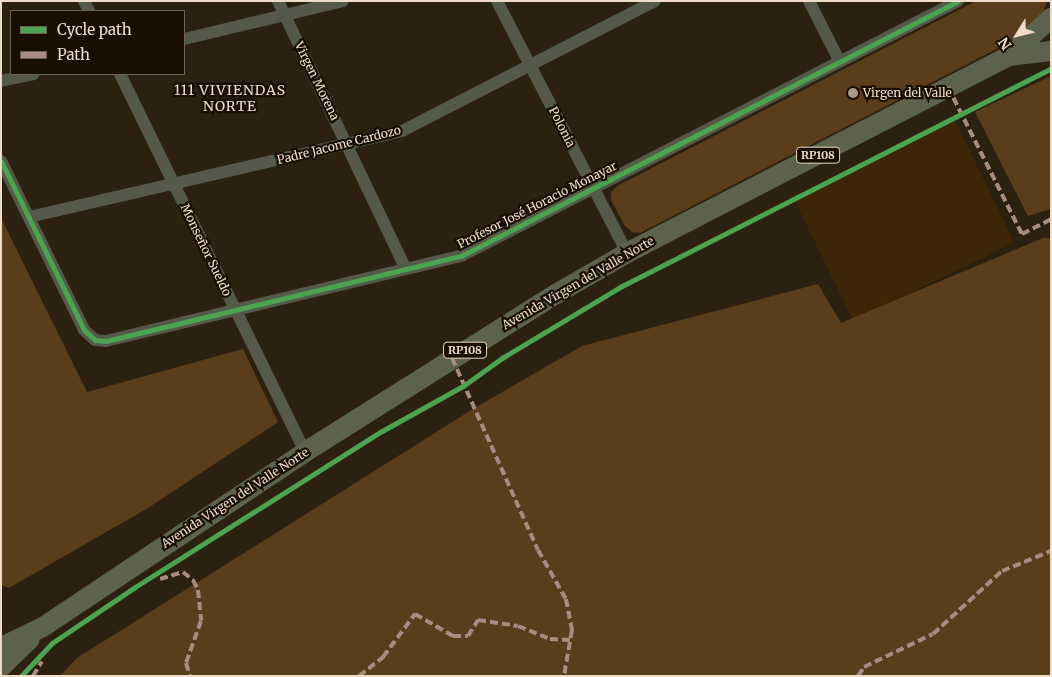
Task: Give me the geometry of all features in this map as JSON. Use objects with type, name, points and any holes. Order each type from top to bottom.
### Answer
[{"type":"main road","name":"Avenida Virgen del Valle Norte","points":[[1,647],[42,627],[305,452],[548,298],[627,253],[1009,56],[1051,18]]},
{"type":"main road","name":"Avenida Virgen del Valle Norte","points":[[1009,56],[1051,51]]},
{"type":"main road","name":"Avenida Virgen del Valle Norte","points":[[1,667],[42,627]]},
{"type":"street","name":"Virgen Morena","points":[[278,1],[406,269]]},
{"type":"street","points":[[185,38],[343,1]]},
{"type":"street","name":"Polonia","points":[[497,1],[627,253]]},
{"type":"street","name":"Padre Jacome Cardozo","points":[[29,217],[402,131],[655,1]]},
{"type":"street","points":[[809,1],[840,62]]},
{"type":"street","name":"Profesor José Horacio Monayar","points":[[29,217],[84,330],[95,340],[106,341],[463,255],[958,1]]},
{"type":"street","points":[[1,81],[28,75]]},
{"type":"street","name":"Monseñor Sueldo","points":[[120,75],[305,452]]},
{"type":"street","points":[[1,161],[29,217]]},
{"type":"shaded area","points":[[976,1],[1047,1],[1041,19],[1022,36],[640,233],[632,232],[625,226],[611,200],[611,192],[619,185]]},
{"type":"shaded area","points":[[1051,76],[1051,209],[1028,216],[975,112]]},
{"type":"shaded area","points":[[955,121],[1014,242],[853,321],[794,199]]},
{"type":"shaded area","points":[[1,218],[87,392],[243,349],[278,422],[148,508],[9,588],[1,585]]},
{"type":"shaded area","points":[[1043,238],[1051,238],[1051,676],[60,676],[77,658],[473,409],[582,346],[818,284],[841,323]]},
{"type":"marked path","points":[[948,87],[1022,234],[1051,219]]},
{"type":"marked path","points":[[452,358],[538,550],[566,599],[572,630],[564,676]]},
{"type":"marked path","points":[[858,676],[864,667],[933,634],[1002,571],[1051,551]]},
{"type":"marked path","points":[[160,579],[183,572],[193,580],[198,590],[201,621],[186,663],[190,676]]},
{"type":"marked path","points":[[359,676],[383,657],[415,614],[453,636],[468,636],[478,620],[518,626],[550,639],[570,640]]},
{"type":"marked path","points":[[33,676],[42,661]]},
{"type":"cycle path","points":[[1,161],[84,330],[95,340],[106,341],[463,255],[958,1]]},
{"type":"cycle path","points":[[21,676],[52,643],[135,587],[382,431],[463,386],[502,358],[622,286],[1051,68]]},
{"type":"place","name":"Virgen del Valle","points":[[853,93]]},
{"type":"district","name":"111 VIVIENDAS NORTE","points":[[230,98]]}]
